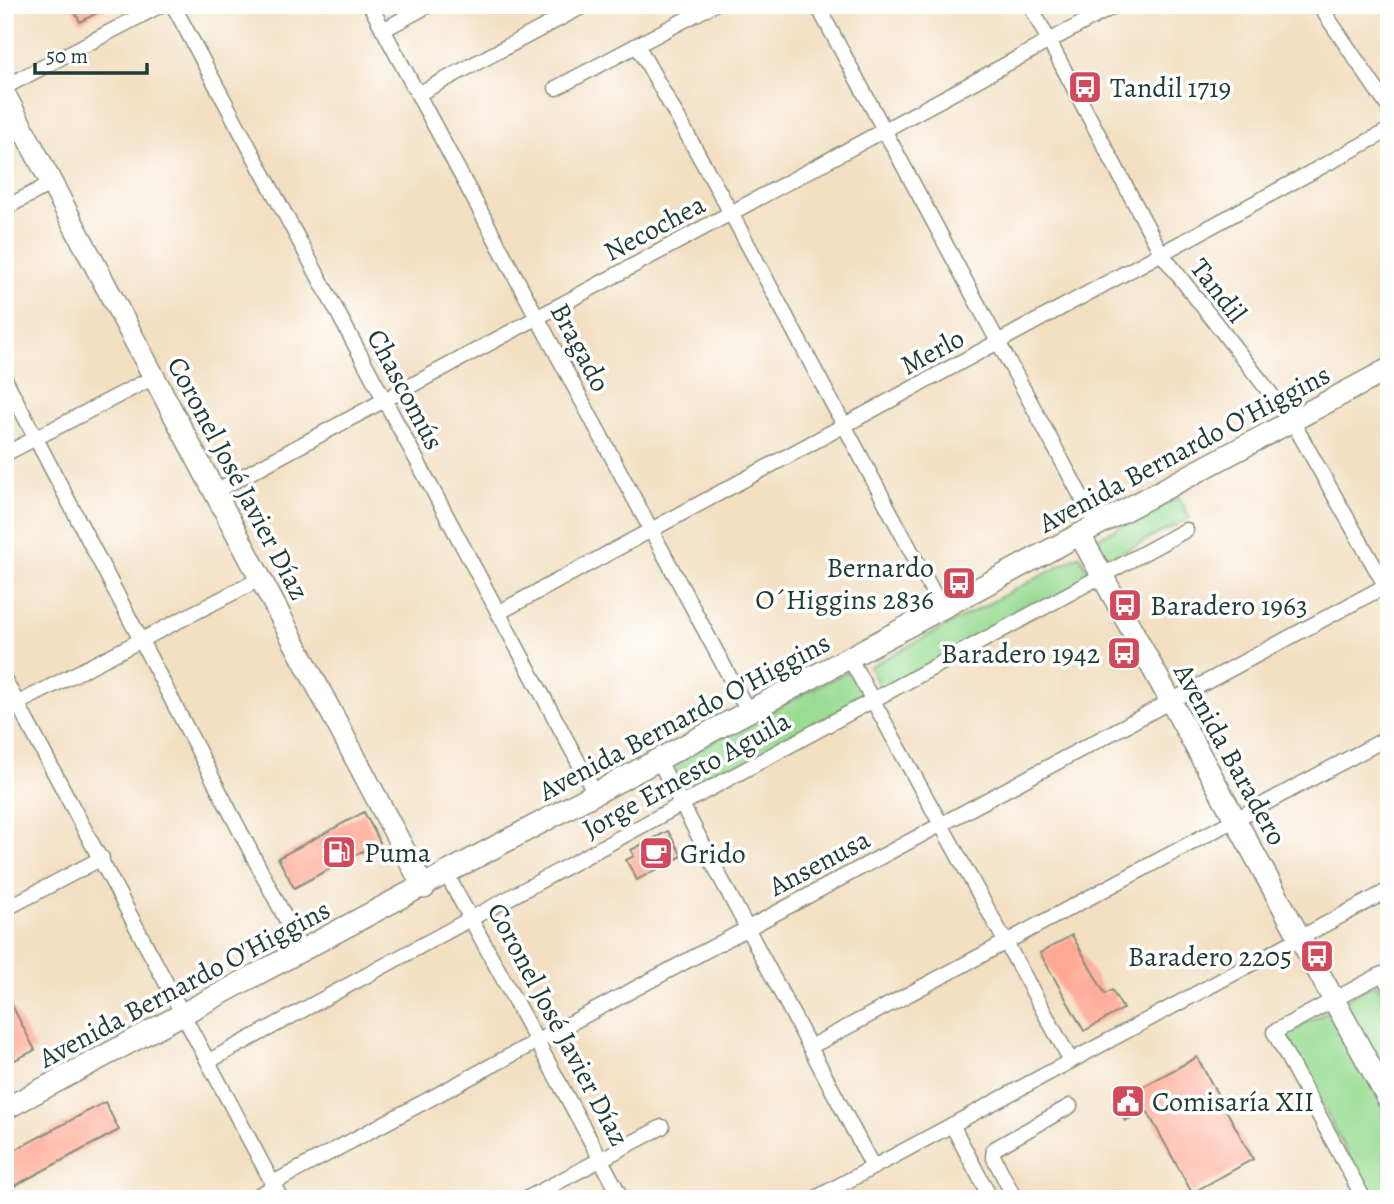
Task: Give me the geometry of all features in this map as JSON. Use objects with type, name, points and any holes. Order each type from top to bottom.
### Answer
[{"type":"main road","name":"Coronel José Javier Díaz","points":[[5,95],[424,888]]},
{"type":"main road","name":"Avenida Bernardo O'Higgins","points":[[5,1109],[185,1016],[1389,369]]},
{"type":"main road","name":"Avenida Baradero","points":[[1088,531],[1101,576],[1389,1101]]},
{"type":"street","points":[[5,88],[161,5]]},
{"type":"street","name":"Chascomús","points":[[173,5],[596,795]]},
{"type":"street","name":"Bragado","points":[[370,5],[749,713]]},
{"type":"street","points":[[383,30],[429,5]]},
{"type":"street","points":[[418,94],[585,5]]},
{"type":"street","points":[[556,88],[713,5]]},
{"type":"street","points":[[817,5],[999,343],[1088,531]]},
{"type":"street","name":"Tandil","points":[[1030,5],[1161,253],[1292,421],[1388,587]]},
{"type":"street","name":"Necochea","points":[[214,492],[1116,5]]},
{"type":"street","points":[[1320,5],[1389,108]]},
{"type":"street","points":[[637,45],[731,214],[842,427],[942,609]]},
{"type":"street","name":"Merlo","points":[[498,613],[1389,130]]},
{"type":"street","points":[[5,208],[52,183]]},
{"type":"street","points":[[5,454],[153,377]]},
{"type":"street","points":[[5,379],[303,952]]},
{"type":"street","name":"Jorge Ernesto Aguila","points":[[209,1061],[1186,530]]},
{"type":"street","points":[[11,706],[260,579]]},
{"type":"street","name":"Ansenusa","points":[[273,1183],[1388,587]]},
{"type":"street","points":[[850,659],[1071,1061]]},
{"type":"street","points":[[5,680],[11,706],[102,858],[281,1199]]},
{"type":"street","points":[[810,1047],[1389,737]]},
{"type":"street","points":[[659,761],[873,1167]]},
{"type":"street","points":[[5,909],[102,858]]},
{"type":"street","name":"Coronel José Javier Díaz","points":[[447,875],[622,1199]]},
{"type":"street","points":[[814,1199],[1389,890]]},
{"type":"street","points":[[1364,1199],[1274,1032],[1382,974],[1389,986]]},
{"type":"street","points":[[1015,1199],[993,1156],[994,1149],[1070,1106]]},
{"type":"street","points":[[951,1125],[991,1199]]},
{"type":"street","points":[[526,1199],[662,1127]]},
{"type":"lane","points":[[244,1199],[273,1183]]},
{"type":"green space","points":[[1179,497],[1190,518],[1103,562],[1092,541]]},
{"type":"green space","points":[[1080,555],[1093,579],[882,691],[869,667]]},
{"type":"green space","points":[[851,669],[866,697],[682,797],[666,766]]},
{"type":"green space","points":[[1376,983],[1389,1006],[1389,1086],[1342,1002]]},
{"type":"green space","points":[[1332,1009],[1389,1118],[1389,1199],[1371,1199],[1285,1034]]},
{"type":"building","points":[[71,5],[112,5],[80,22]]},
{"type":"building","points":[[364,812],[380,842],[294,888],[278,858]]},
{"type":"building","name":"Grido","points":[[668,831],[682,856],[637,880],[626,860],[634,856],[631,850]]},
{"type":"building","points":[[1072,935],[1105,994],[1112,990],[1123,1009],[1084,1031],[1040,953]]},
{"type":"building","points":[[5,992],[35,1050],[5,1065]]},
{"type":"building","points":[[1197,1057],[1253,1159],[1192,1193],[1146,1109],[1125,1121],[1115,1102]]},
{"type":"building","points":[[105,1102],[119,1130],[5,1191],[5,1155]]},
{"type":"place","name":"Tandil 1719","points":[[1085,87]]},
{"type":"place","name":"Bernardo O´Higgins 2836","points":[[959,583]]},
{"type":"place","name":"Baradero 1963","points":[[1125,605]]},
{"type":"place","name":"Baradero 1942","points":[[1124,653]]},
{"type":"place","name":"Puma","points":[[339,852]]},
{"type":"place","name":"Grido","points":[[656,853]]},
{"type":"place","name":"Baradero 2205","points":[[1317,956]]},
{"type":"place","name":"Comisaría XII","points":[[1128,1101]]}]
